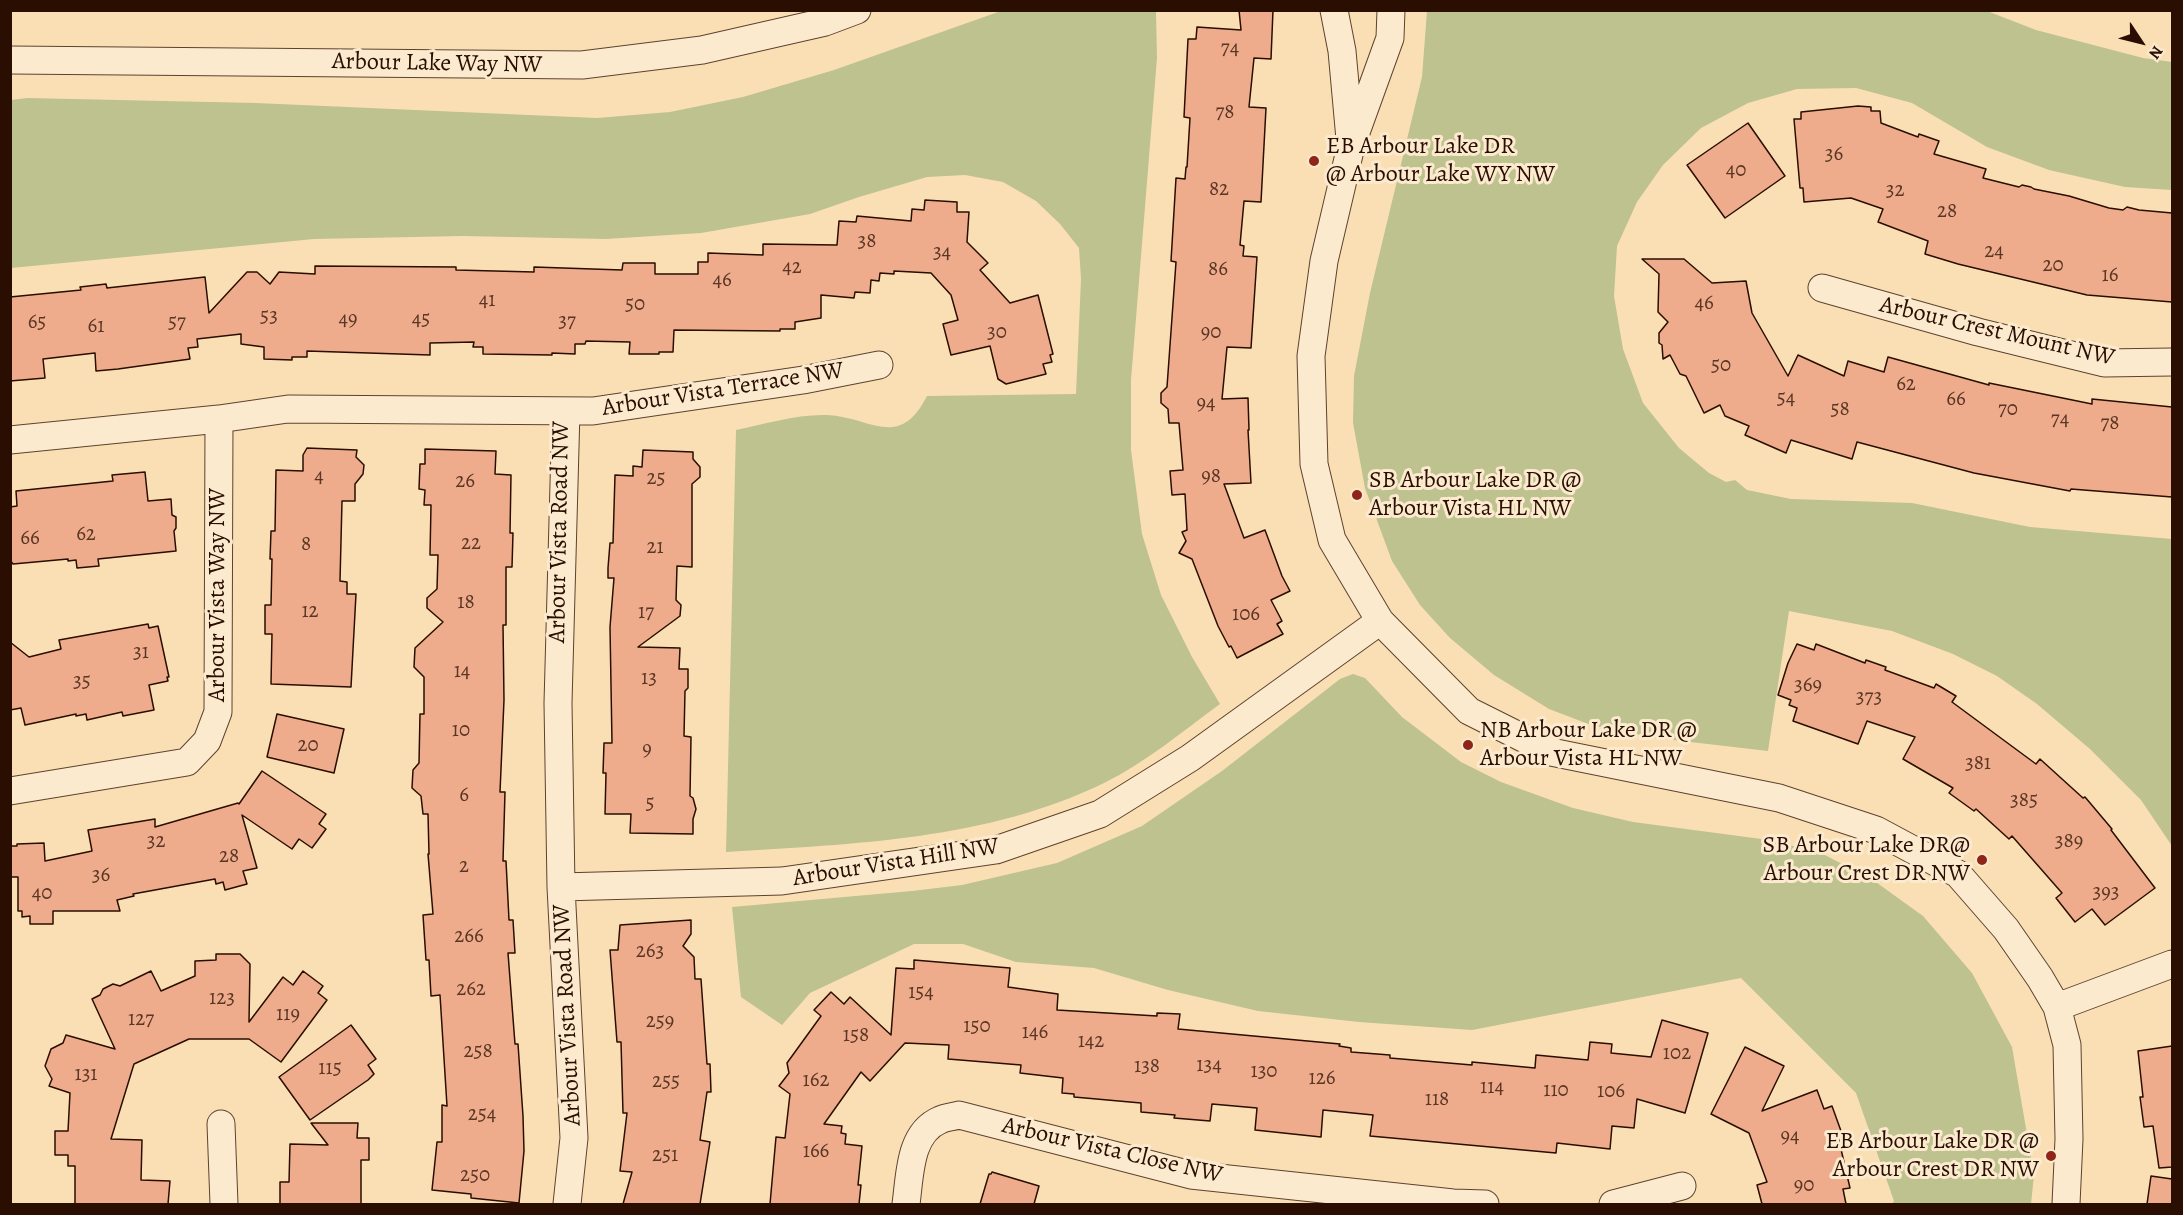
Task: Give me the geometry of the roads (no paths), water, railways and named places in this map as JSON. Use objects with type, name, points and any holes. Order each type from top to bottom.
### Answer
[{"type":"street","name":"Arbour Lake Way NW","points":[[10,60],[582,65],[702,50],[825,22],[857,10]]},
{"type":"street","points":[[1334,10],[1342,51],[1351,146]]},
{"type":"street","points":[[1391,10],[1390,38],[1351,146],[1324,261],[1311,356],[1314,464],[1332,540],[1380,621],[1468,711],[1551,752],[1779,798],[1876,830],[1958,874],[2006,929],[2057,1007],[2067,1045],[2069,1139],[2066,1204]]},
{"type":"street","name":"Arbour Crest Mount NW","points":[[1822,288],[1978,332],[2104,363],[2172,362]]},
{"type":"street","name":"Arbour Vista Terrace NW","points":[[566,411],[593,411],[779,384],[879,365]]},
{"type":"street","name":"Arbour Vista Road NW","points":[[10,440],[219,419],[288,409],[566,411],[558,703],[561,887],[574,1138],[567,1204]]},
{"type":"street","name":"Arbour Vista Way NW","points":[[10,791],[187,762],[207,741],[218,712],[219,419]]},
{"type":"street","name":"Arbour Vista Hill NW","points":[[561,887],[782,881],[996,850],[1100,814],[1190,758],[1380,621]]},
{"type":"street","points":[[2057,1007],[2172,964]]},
{"type":"street","name":"Arbour Vista Close NW","points":[[906,1204],[912,1159],[922,1132],[939,1120],[959,1115],[1191,1175],[1452,1204],[1485,1204]]},
{"type":"street","points":[[221,1124],[224,1204]]},
{"type":"street","points":[[1613,1204],[1682,1186]]},
{"type":"place","name":"EB Arbour Lake DR @ Arbour Lake WY NW","points":[[1314,161]]},
{"type":"place","name":"SB Arbour Lake DR @ Arbour Vista HL NW","points":[[1357,495]]},
{"type":"place","name":"NB Arbour Lake DR @ Arbour Vista HL NW","points":[[1468,745]]},
{"type":"place","name":"SB Arbour Lake DR@ Arbour Crest DR NW","points":[[1982,860]]},
{"type":"place","name":"EB Arbour Lake DR @ Arbour Crest DR NW","points":[[2051,1156]]}]
